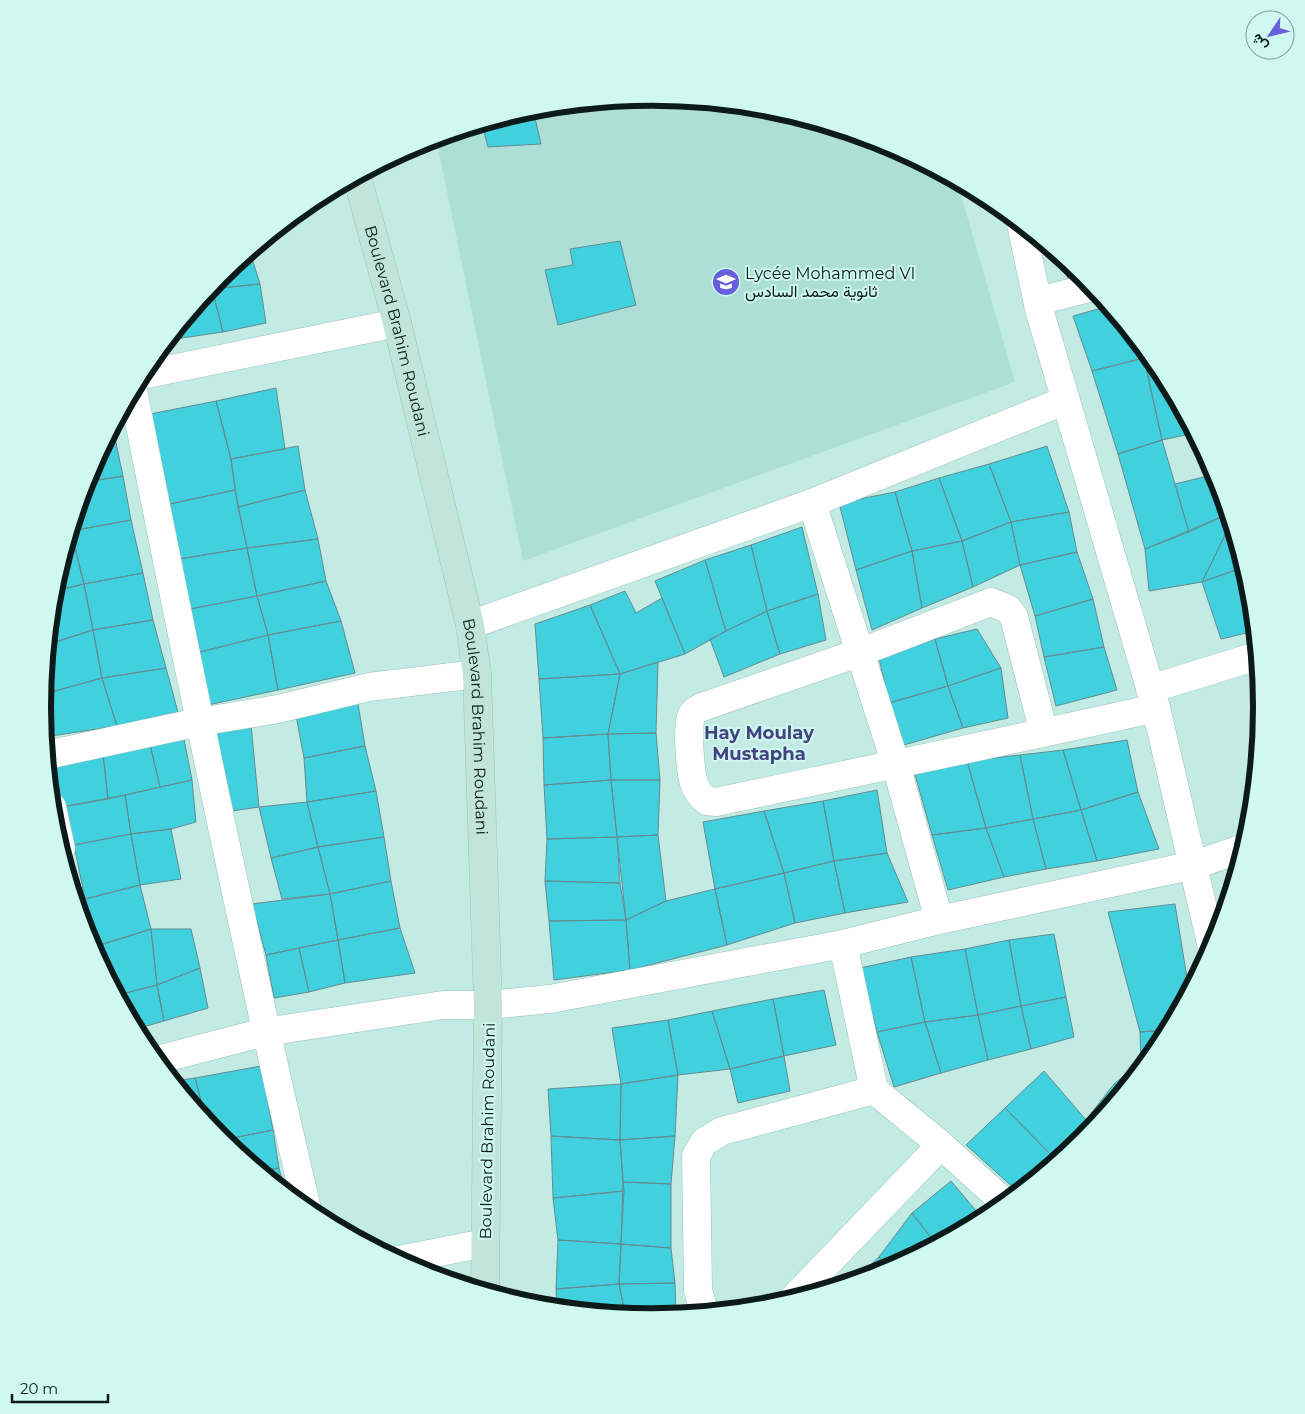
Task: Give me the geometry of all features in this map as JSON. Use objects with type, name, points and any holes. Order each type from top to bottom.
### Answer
[{"type":"main road","name":"Boulevard Brahim Roudani","points":[[357,184],[398,323],[470,625],[477,674],[488,1005],[485,1284]]},
{"type":"street","points":[[1023,233],[1038,301],[1153,699],[1209,934]]},
{"type":"street","points":[[1038,301],[1085,289]]},
{"type":"street","points":[[153,373],[398,323]]},
{"type":"street","points":[[136,400],[199,722],[265,1032],[304,1197]]},
{"type":"street","points":[[470,625],[812,503],[1066,400]]},
{"type":"street","points":[[812,503],[896,764],[939,920]]},
{"type":"street","points":[[1044,733],[1014,617],[1004,607],[991,602],[861,652],[694,711],[690,719],[694,783],[699,794],[707,802],[716,802],[1044,733],[1153,699],[1251,659]]},
{"type":"street","points":[[54,755],[199,722],[278,709],[369,687],[477,674]]},
{"type":"street","points":[[165,1058],[265,1032],[443,1005],[488,1005],[550,999],[844,944],[939,920],[1194,865],[1236,851]]},
{"type":"street","points":[[844,944],[874,1090],[941,1145],[1000,1198]]},
{"type":"street","points":[[702,1306],[698,1290],[696,1156],[704,1142],[722,1131],[874,1090]]},
{"type":"street","points":[[802,1289],[941,1145]]},
{"type":"street","points":[[412,1257],[485,1243]]},
{"type":"shaded area","name":"Lycée Mohammed VI ثانوية محمد السادس","points":[[613,107],[692,107],[770,117],[808,126],[883,152],[960,190],[1015,382],[523,561],[438,146],[497,126],[535,117],[574,111]]},
{"type":"building","points":[[535,117],[541,144],[488,147],[484,130]]},
{"type":"building","points":[[620,241],[636,305],[558,325],[545,270],[573,265],[570,249]]},
{"type":"building","points":[[252,259],[260,284],[222,288]]},
{"type":"building","points":[[1065,270],[1075,279],[1069,282]]},
{"type":"building","points":[[260,284],[266,323],[223,332],[214,296],[221,288]]},
{"type":"building","points":[[214,296],[223,332],[182,338],[181,334]]},
{"type":"building","points":[[1102,308],[1142,358],[1092,371],[1073,316]]},
{"type":"building","points":[[1142,358],[1145,363],[1162,440],[1118,454],[1092,371]]},
{"type":"building","points":[[1145,363],[1173,406],[1188,434],[1162,440]]},
{"type":"building","points":[[276,388],[285,449],[231,459],[216,401]]},
{"type":"building","points":[[216,401],[231,459],[235,490],[165,505],[145,415]]},
{"type":"building","points":[[115,438],[123,476],[96,480]]},
{"type":"building","points":[[1162,440],[1189,532],[1145,549],[1118,454]]},
{"type":"building","points":[[298,446],[305,490],[238,507],[231,459]]},
{"type":"building","points":[[1047,446],[1069,512],[1011,522],[989,464]]},
{"type":"building","points":[[989,464],[1011,522],[962,541],[939,478]]},
{"type":"building","points":[[123,476],[131,520],[78,530],[96,480]]},
{"type":"building","points":[[1208,476],[1223,516],[1189,532],[1175,484]]},
{"type":"building","points":[[939,478],[962,541],[912,551],[895,492]]},
{"type":"building","points":[[235,490],[247,548],[179,559],[165,505]]},
{"type":"building","points":[[305,490],[318,539],[247,548],[238,507]]},
{"type":"building","points":[[895,492],[912,551],[856,570],[839,503]]},
{"type":"building","points":[[1069,512],[1077,552],[1020,565],[1011,522]]},
{"type":"building","points":[[1223,516],[1227,531],[1202,582],[1149,591],[1145,549]]},
{"type":"building","points":[[131,520],[143,573],[84,584],[74,544],[78,530]]},
{"type":"building","points":[[1011,522],[1020,565],[973,587],[962,541]]},
{"type":"building","points":[[802,527],[818,594],[767,611],[751,545]]},
{"type":"building","points":[[1227,531],[1237,569],[1202,582]]},
{"type":"building","points":[[318,539],[326,581],[257,596],[247,548]]},
{"type":"building","points":[[962,541],[973,587],[922,608],[912,551]]},
{"type":"building","points":[[74,545],[84,584],[63,589]]},
{"type":"building","points":[[751,545],[767,611],[726,631],[705,560]]},
{"type":"building","points":[[247,548],[257,596],[190,609],[179,559]]},
{"type":"building","points":[[912,551],[922,608],[872,630],[856,570]]},
{"type":"building","points":[[1077,552],[1093,599],[1035,616],[1020,565]]},
{"type":"building","points":[[705,560],[726,631],[685,654],[655,581]]},
{"type":"building","points":[[1237,569],[1249,632],[1221,639],[1202,582]]},
{"type":"building","points":[[143,573],[153,620],[93,630],[84,584]]},
{"type":"building","points":[[326,581],[341,621],[268,635],[257,596]]},
{"type":"building","points":[[84,584],[93,630],[55,642],[56,629],[63,589]]},
{"type":"building","points":[[625,591],[636,613],[662,598],[685,654],[620,674],[590,605]]},
{"type":"building","points":[[818,594],[826,640],[780,654],[767,611]]},
{"type":"building","points":[[257,596],[268,635],[200,652],[190,609]]},
{"type":"building","points":[[1093,599],[1104,647],[1044,657],[1035,616]]},
{"type":"building","points":[[590,605],[620,674],[539,679],[535,624]]},
{"type":"building","points":[[767,611],[780,654],[724,677],[710,639]]},
{"type":"building","points":[[153,620],[166,668],[102,678],[93,630]]},
{"type":"building","points":[[341,621],[355,673],[278,690],[268,635]]},
{"type":"building","points":[[977,629],[1001,668],[948,686],[935,639]]},
{"type":"building","points":[[93,630],[102,678],[52,692],[55,642]]},
{"type":"building","points":[[268,635],[278,690],[208,705],[200,652]]},
{"type":"building","points":[[935,639],[948,686],[889,703],[879,658]]},
{"type":"building","points":[[1104,647],[1117,690],[1056,706],[1044,657]]},
{"type":"building","points":[[658,662],[656,733],[608,734],[620,674]]},
{"type":"building","points":[[166,668],[178,712],[117,726],[102,678]]},
{"type":"building","points":[[1001,668],[1008,718],[963,728],[948,686]]},
{"type":"building","points":[[620,674],[608,734],[543,738],[539,679]]},
{"type":"building","points":[[102,678],[117,726],[52,736],[52,692]]},
{"type":"building","points":[[948,686],[963,728],[904,745],[889,703]]},
{"type":"building","points":[[356,692],[365,746],[304,758],[295,710]]},
{"type":"building","points":[[251,725],[259,807],[232,811],[215,733]]},
{"type":"building","points":[[656,733],[660,780],[611,780],[608,734]]},
{"type":"building","points":[[183,734],[192,780],[160,787],[149,740]]},
{"type":"building","points":[[608,734],[611,780],[544,785],[543,738]]},
{"type":"building","points":[[149,740],[160,787],[108,799],[103,754]]},
{"type":"building","points":[[1127,740],[1138,792],[1081,810],[1063,750]]},
{"type":"building","points":[[365,746],[376,791],[307,802],[304,758]]},
{"type":"building","points":[[1063,750],[1081,810],[1033,819],[1020,755]]},
{"type":"building","points":[[103,754],[108,799],[62,807],[56,783],[54,763]]},
{"type":"building","points":[[1020,755],[1033,819],[986,828],[967,761]]},
{"type":"building","points":[[967,761],[986,828],[932,835],[914,771]]},
{"type":"building","points":[[192,780],[196,822],[171,829],[131,834],[125,795]]},
{"type":"building","points":[[611,780],[660,780],[658,835],[617,837]]},
{"type":"building","points":[[611,780],[617,837],[547,839],[544,785]]},
{"type":"building","points":[[877,790],[887,853],[834,861],[823,801]]},
{"type":"building","points":[[376,791],[384,837],[318,847],[307,802]]},
{"type":"building","points":[[1138,792],[1159,849],[1097,861],[1081,810]]},
{"type":"building","points":[[125,795],[131,834],[74,845],[62,807]]},
{"type":"building","points":[[823,801],[834,861],[784,873],[764,811]]},
{"type":"building","points":[[307,802],[318,847],[271,858],[259,807]]},
{"type":"building","points":[[1081,810],[1097,861],[1046,869],[1033,819]]},
{"type":"building","points":[[764,811],[784,873],[715,889],[703,822]]},
{"type":"building","points":[[1033,819],[1046,869],[1004,877],[986,828]]},
{"type":"building","points":[[986,828],[1004,877],[948,890],[932,835]]},
{"type":"building","points":[[171,829],[181,879],[140,885],[131,834]]},
{"type":"building","points":[[131,834],[140,885],[85,899],[74,845]]},
{"type":"building","points":[[658,835],[666,901],[626,920],[617,837]]},
{"type":"building","points":[[384,837],[391,881],[330,894],[318,847]]},
{"type":"building","points":[[617,837],[620,883],[545,881],[547,839]]},
{"type":"building","points":[[318,847],[330,894],[282,899],[271,858]]},
{"type":"building","points":[[887,853],[908,902],[845,913],[834,861]]},
{"type":"building","points":[[834,861],[845,913],[795,923],[784,873]]},
{"type":"building","points":[[784,873],[795,923],[727,945],[715,889]]},
{"type":"building","points":[[391,881],[400,928],[338,940],[330,894]]},
{"type":"building","points":[[545,881],[620,883],[626,920],[549,921]]},
{"type":"building","points":[[140,885],[151,929],[101,945],[87,911],[85,899]]},
{"type":"building","points":[[715,889],[727,945],[630,970],[626,920],[666,901]]},
{"type":"building","points":[[330,894],[338,940],[266,955],[252,904]]},
{"type":"building","points":[[1175,904],[1188,981],[1159,1031],[1140,1032],[1108,912]]},
{"type":"building","points":[[626,920],[630,970],[554,980],[549,921]]},
{"type":"building","points":[[400,928],[415,973],[345,983],[338,940]]},
{"type":"building","points":[[151,929],[191,929],[200,968],[157,985]]},
{"type":"building","points":[[151,929],[157,985],[124,993],[101,945]]},
{"type":"building","points":[[1054,934],[1066,997],[1021,1006],[1009,940]]},
{"type":"building","points":[[338,940],[345,983],[309,992],[299,948]]},
{"type":"building","points":[[1009,940],[1021,1006],[978,1015],[965,949]]},
{"type":"building","points":[[299,948],[309,992],[274,998],[266,955]]},
{"type":"building","points":[[965,949],[978,1015],[925,1022],[911,957]]},
{"type":"building","points":[[911,957],[925,1022],[877,1032],[860,968]]},
{"type":"building","points":[[200,968],[208,1008],[164,1021],[157,985]]},
{"type":"building","points":[[157,985],[164,1021],[144,1027],[124,993]]},
{"type":"building","points":[[824,990],[836,1045],[784,1056],[773,999]]},
{"type":"building","points":[[1066,997],[1074,1037],[1031,1049],[1021,1006]]},
{"type":"building","points":[[773,999],[784,1056],[730,1069],[712,1011]]},
{"type":"building","points":[[1021,1006],[1031,1049],[988,1060],[978,1015]]},
{"type":"building","points":[[712,1011],[730,1069],[678,1075],[668,1020]]},
{"type":"building","points":[[978,1015],[988,1060],[941,1073],[925,1022]]},
{"type":"building","points":[[668,1020],[678,1075],[621,1084],[612,1028]]},
{"type":"building","points":[[925,1022],[941,1073],[894,1087],[877,1032]]},
{"type":"building","points":[[1159,1031],[1141,1057],[1140,1032]]},
{"type":"building","points":[[784,1056],[790,1091],[738,1103],[730,1069]]},
{"type":"building","points":[[261,1066],[273,1130],[233,1138],[202,1105],[195,1078]]},
{"type":"building","points":[[1134,1067],[1118,1088],[1114,1084]]},
{"type":"building","points":[[1044,1071],[1086,1120],[1052,1156],[1005,1108]]},
{"type":"building","points":[[678,1075],[675,1136],[620,1140],[621,1084]]},
{"type":"building","points":[[195,1078],[202,1105],[200,1103],[181,1080]]},
{"type":"building","points":[[621,1084],[620,1140],[551,1136],[548,1089]]},
{"type":"building","points":[[1114,1084],[1118,1088],[1088,1122],[1086,1120]]},
{"type":"building","points":[[1005,1108],[1052,1156],[1014,1188],[966,1145]]},
{"type":"building","points":[[1086,1120],[1088,1122],[1062,1147]]},
{"type":"building","points":[[273,1130],[279,1168],[269,1170],[233,1138]]},
{"type":"building","points":[[551,1136],[620,1140],[624,1191],[553,1198]]},
{"type":"building","points":[[675,1136],[671,1184],[623,1182],[620,1140]]},
{"type":"building","points":[[279,1168],[282,1181],[269,1170]]},
{"type":"building","points":[[951,1181],[978,1213],[932,1239],[912,1213]]},
{"type":"building","points":[[623,1182],[671,1184],[671,1248],[621,1244]]},
{"type":"building","points":[[624,1191],[621,1244],[558,1240],[553,1198]]},
{"type":"building","points":[[912,1213],[932,1239],[884,1262],[879,1257]]},
{"type":"building","points":[[558,1240],[621,1244],[619,1284],[556,1289]]},
{"type":"building","points":[[621,1244],[671,1248],[675,1283],[619,1284]]},
{"type":"building","points":[[879,1257],[884,1262],[883,1262],[867,1268]]},
{"type":"building","points":[[675,1283],[676,1307],[624,1307],[619,1284]]},
{"type":"building","points":[[619,1284],[624,1307],[557,1300],[556,1289]]},
{"type":"place","name":"Lycée Mohammed VI ثانوية محمد السادس","points":[[726,282]]},
{"type":"district","name":"Hay Moulay Mustapha","points":[[759,743]]}]
